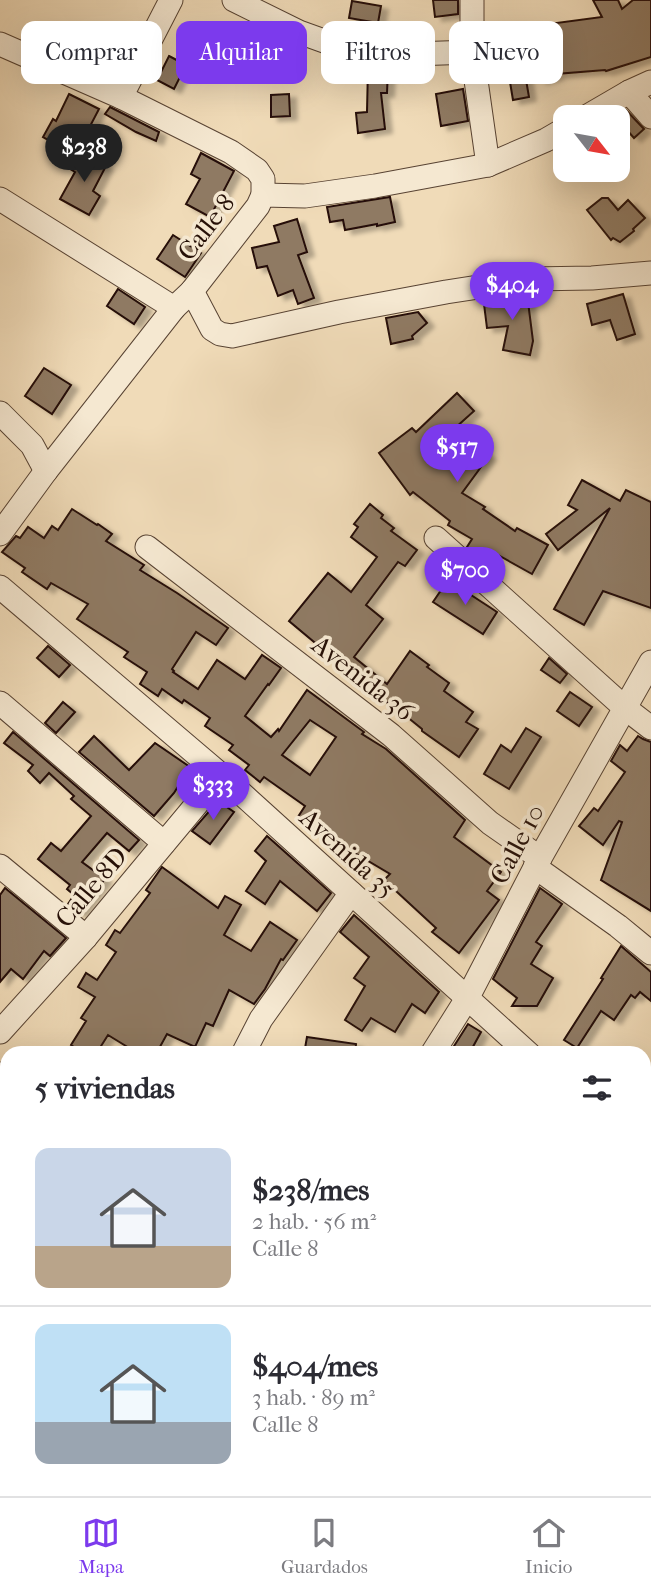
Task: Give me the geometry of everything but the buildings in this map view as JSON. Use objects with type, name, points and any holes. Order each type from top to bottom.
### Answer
[{"type":"street","points":[[121,97],[171,0]]},
{"type":"street","points":[[234,0],[299,32],[349,50],[412,54],[449,53]]},
{"type":"street","points":[[472,0],[472,21]]},
{"type":"street","points":[[0,44],[121,97],[230,152],[257,170],[263,179],[263,195]]},
{"type":"street","points":[[607,105],[651,82]]},
{"type":"street","points":[[477,84],[488,165]]},
{"type":"street","points":[[629,92],[651,117]]},
{"type":"street","name":"Calle 8","points":[[0,534],[174,308],[192,291],[258,206],[263,195],[305,196],[488,165],[553,136]]},
{"type":"street","points":[[0,199],[174,308]]},
{"type":"street","points":[[192,291],[212,329],[232,336],[339,312],[530,279],[651,273]]},
{"type":"street","points":[[0,413],[32,444],[46,471]]},
{"type":"street","points":[[436,538],[625,708],[651,728]]},
{"type":"street","name":"Avenida 36","points":[[147,547],[391,735],[490,823],[651,953]]},
{"type":"street","name":"Avenida 35","points":[[0,587],[221,775],[520,1046]]},
{"type":"street","name":"Calle 10","points":[[437,1046],[468,997],[537,862],[651,662]]},
{"type":"street","points":[[0,703],[164,842]]},
{"type":"street","name":"Calle 8D","points":[[0,1032],[86,937],[221,775]]},
{"type":"street","points":[[0,866],[86,937]]},
{"type":"street","points":[[247,1046],[261,1019],[351,893]]}]
